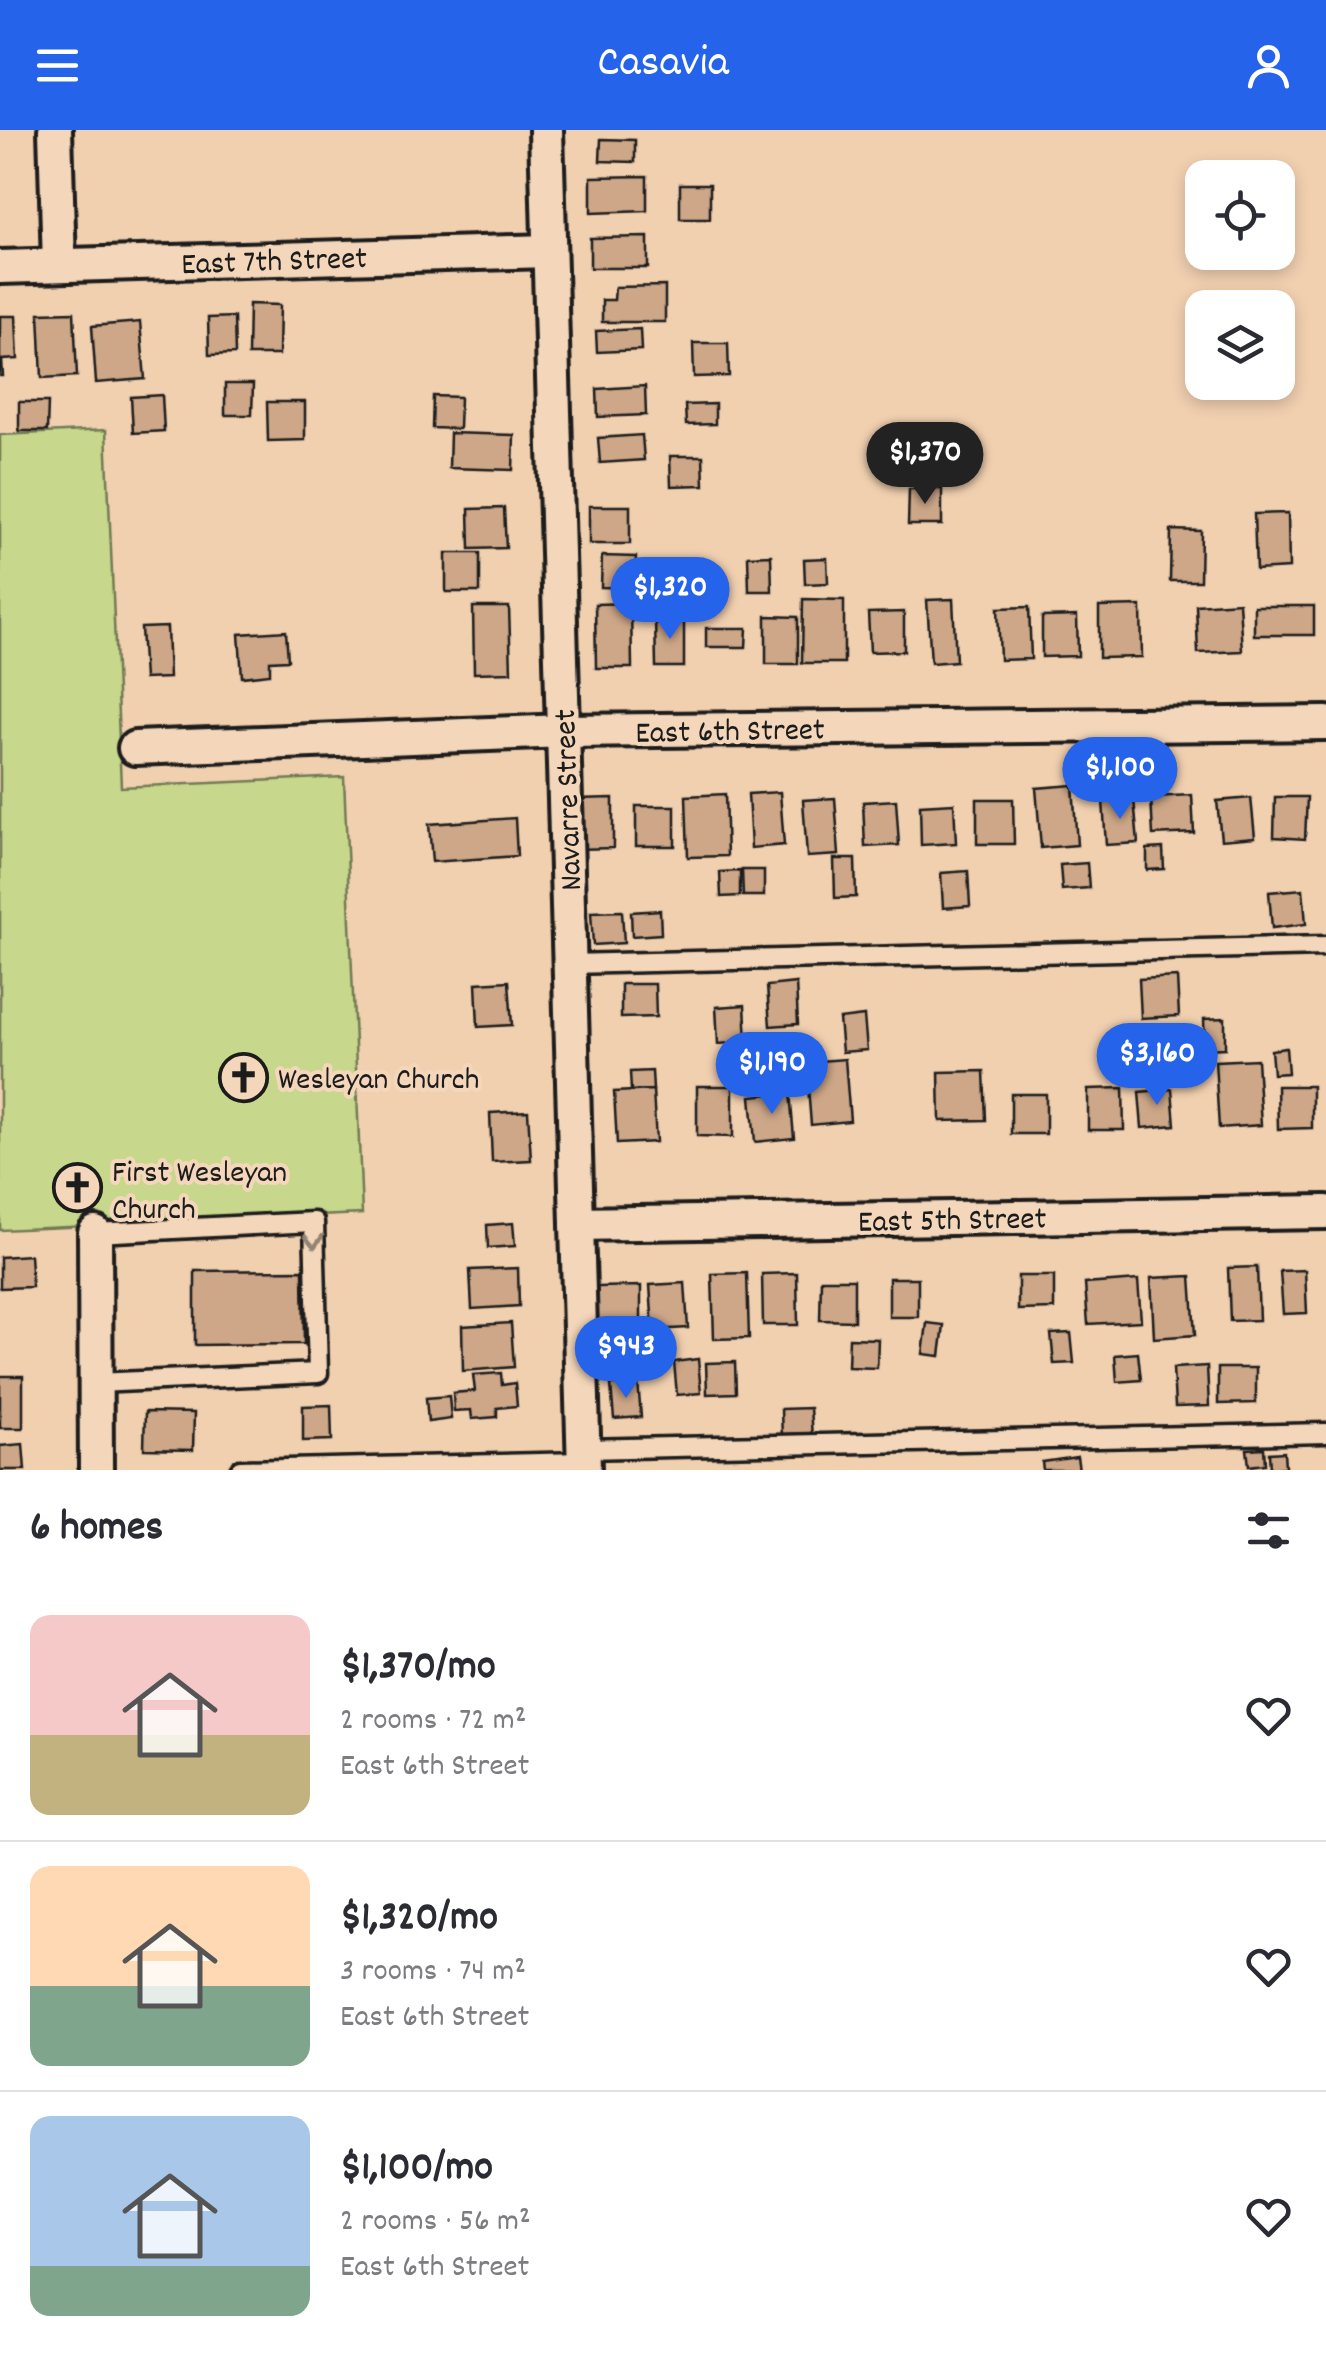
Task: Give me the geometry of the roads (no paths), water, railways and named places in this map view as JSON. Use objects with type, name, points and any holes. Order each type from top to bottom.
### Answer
[{"type":"street","points":[[55,130],[58,265]]},
{"type":"street","name":"Navarre Street","points":[[546,130],[584,1460]]},
{"type":"street","name":"East 7th Street","points":[[0,267],[549,251]]},
{"type":"street","name":"East 6th Street","points":[[135,748],[564,730],[1326,724]]},
{"type":"street","name":"East 5th Street","points":[[577,1224],[1326,1212]]},
{"type":"street","points":[[95,1233],[96,1470]]},
{"type":"lane","points":[[570,964],[1326,946]]},
{"type":"lane","points":[[95,1233],[314,1222],[318,1373],[96,1384]]},
{"type":"lane","points":[[240,1470],[1326,1433]]},
{"type":"place","name":"Wesleyan Church","points":[[243,1077]]},
{"type":"place","name":"First Wesleyan Church","points":[[77,1188]]}]
